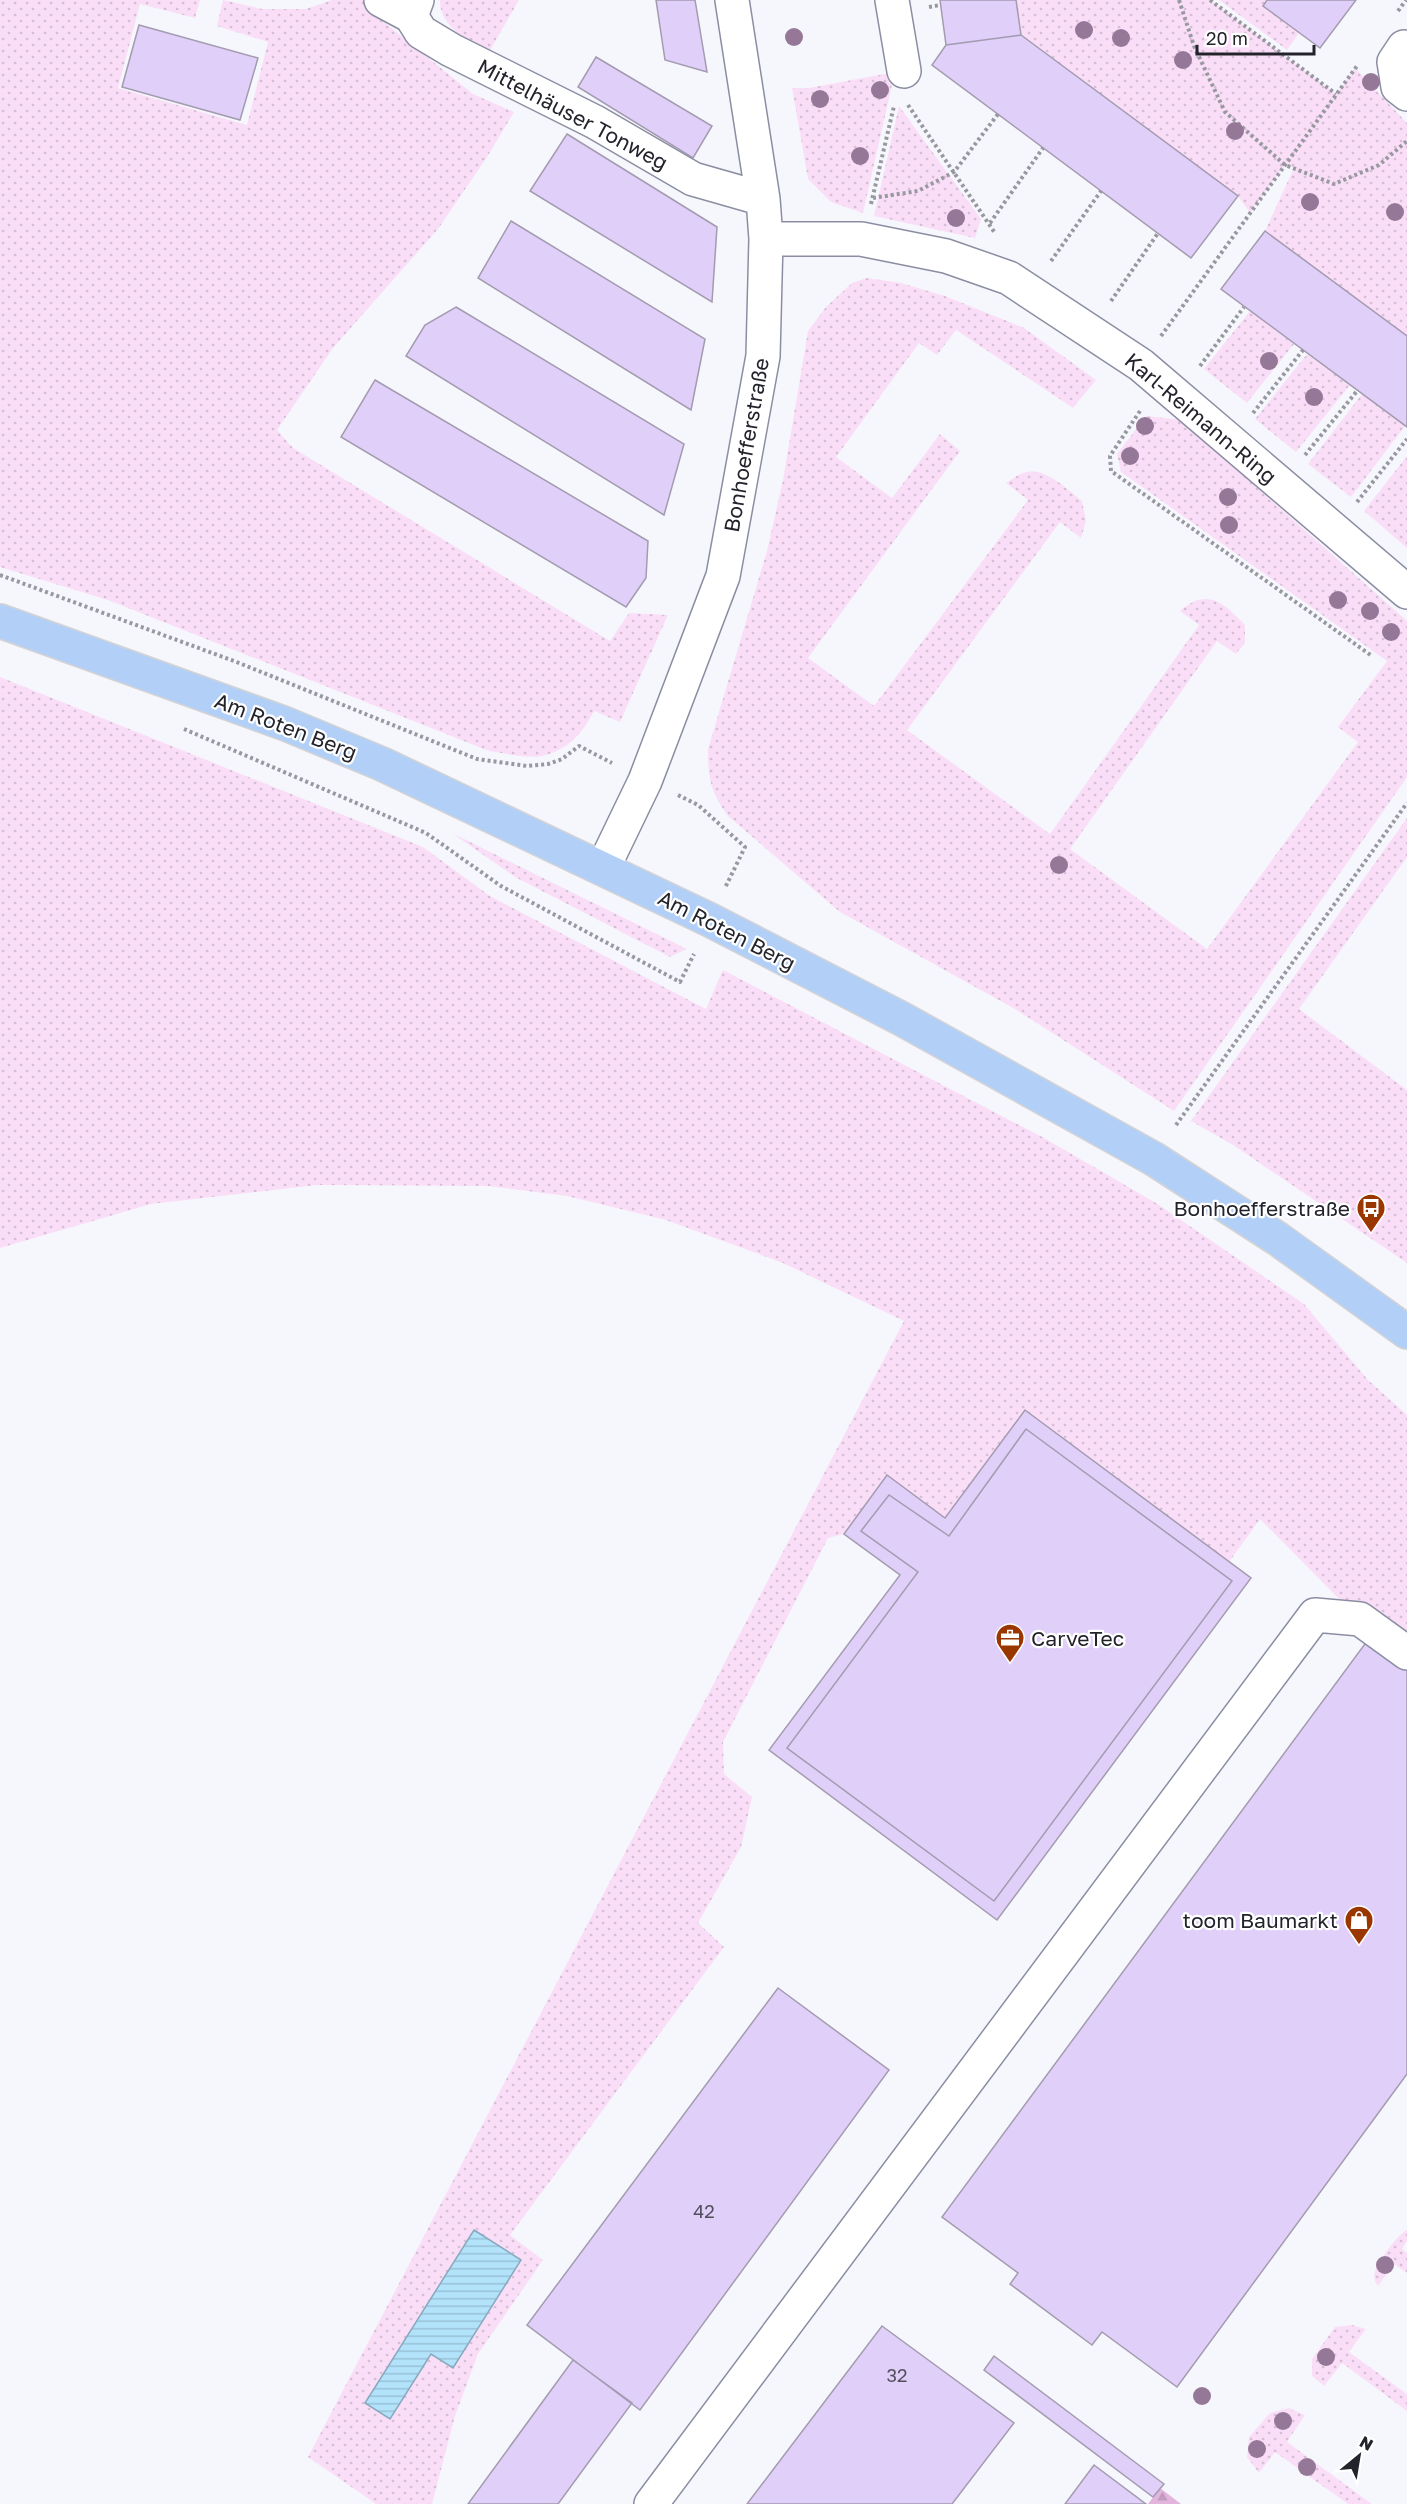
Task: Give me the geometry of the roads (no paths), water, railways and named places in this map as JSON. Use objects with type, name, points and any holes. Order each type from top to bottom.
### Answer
[{"type":"main road","name":"Am Roten Berg","points":[[0,621],[286,724],[414,779],[710,920],[902,1019],[1154,1159],[1278,1239],[1407,1332]]},
{"type":"street","name":"Mittelhäuser Tonweg","points":[[381,0],[414,8],[421,32],[451,50],[595,122],[693,179],[764,199]]},
{"type":"street","name":"Bonhoefferstraße","points":[[603,868],[645,781],[723,576],[763,356],[766,239],[764,199],[732,0]]},
{"type":"street","points":[[892,0],[901,81]]},
{"type":"street","points":[[1407,48],[1404,47],[1394,62],[1398,87],[1407,94]]},
{"type":"street","name":"Karl-Reimann-Ring","points":[[766,239],[861,239],[946,256],[1009,278],[1142,365],[1407,592]]},
{"type":"street","points":[[651,2504],[1315,1615],[1359,1619],[1407,1653]]},
{"type":"water","points":[[474,2230],[521,2260],[453,2368],[431,2354],[390,2419],[365,2403]]},
{"type":"place","name":"Bonhoefferstraße","points":[[1371,1234]]},
{"type":"place","name":"CarveTec","points":[[1010,1664]]},
{"type":"place","name":"toom Baumarkt","points":[[1359,1946]]}]
